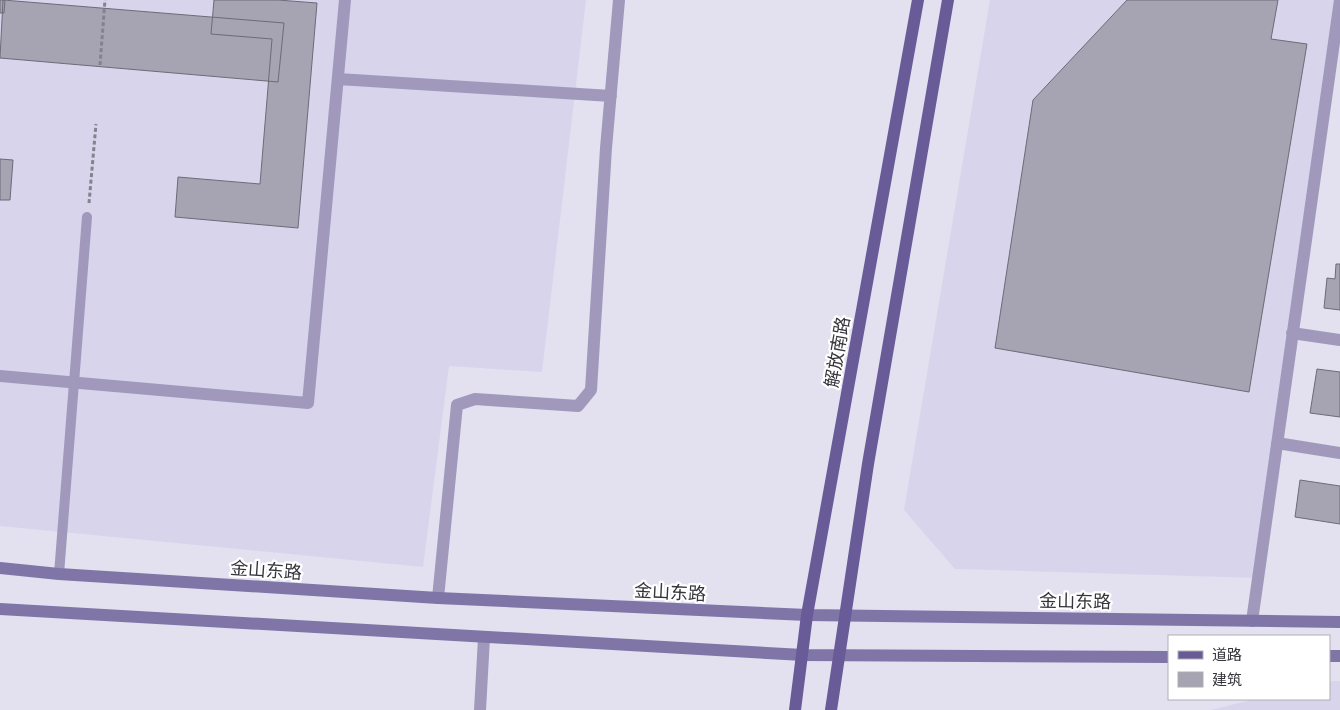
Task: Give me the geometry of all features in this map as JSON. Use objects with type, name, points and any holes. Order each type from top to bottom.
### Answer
[{"type":"main road","name":"解放南路","points":[[795,710],[807,616],[918,0]]},
{"type":"main road","points":[[831,710],[868,464],[948,0]]},
{"type":"main road","name":"金山东路","points":[[0,568],[59,574],[438,598],[807,616],[1340,622]]},
{"type":"main road","points":[[0,609],[838,657],[1168,656]]},
{"type":"street","points":[[0,376],[308,403],[345,0]]},
{"type":"street","points":[[438,598],[457,405],[474,399],[578,406],[591,390],[619,0]]},
{"type":"street","points":[[1252,621],[1292,333],[1336,50],[1340,0]]},
{"type":"street","points":[[338,78],[611,96]]},
{"type":"street","points":[[1292,333],[1340,340]]},
{"type":"street","points":[[1277,442],[1340,453]]},
{"type":"street","points":[[480,710],[484,638]]},
{"type":"lane","points":[[59,574],[87,217]]},
{"type":"path","points":[[100,65],[105,0]]},
{"type":"path","points":[[87,217],[96,124]]},
{"type":"shaded area","points":[[0,0],[586,0],[542,372],[449,366],[423,567],[0,526]]},
{"type":"shaded area","points":[[990,0],[1340,0],[1258,578],[955,569],[904,510]]},
{"type":"shaded area","points":[[1330,681],[1340,681],[1340,710],[1211,710],[1251,700],[1330,700]]},
{"type":"building","points":[[0,0],[5,0],[4,13],[0,13]]},
{"type":"building","points":[[3,0],[284,23],[278,82],[0,58]]},
{"type":"building","points":[[214,0],[278,0],[317,3],[298,228],[175,217],[178,177],[260,184],[272,39],[211,34]]},
{"type":"building","points":[[1127,0],[1278,0],[1271,39],[1307,44],[1249,392],[995,348],[1033,100]]},
{"type":"building","points":[[0,159],[13,160],[10,200],[0,200]]},
{"type":"building","points":[[1336,264],[1340,264],[1340,310],[1324,308],[1327,278],[1335,279]]},
{"type":"building","points":[[1317,369],[1340,372],[1340,417],[1310,413]]},
{"type":"building","points":[[1300,480],[1340,486],[1340,524],[1295,517]]}]
